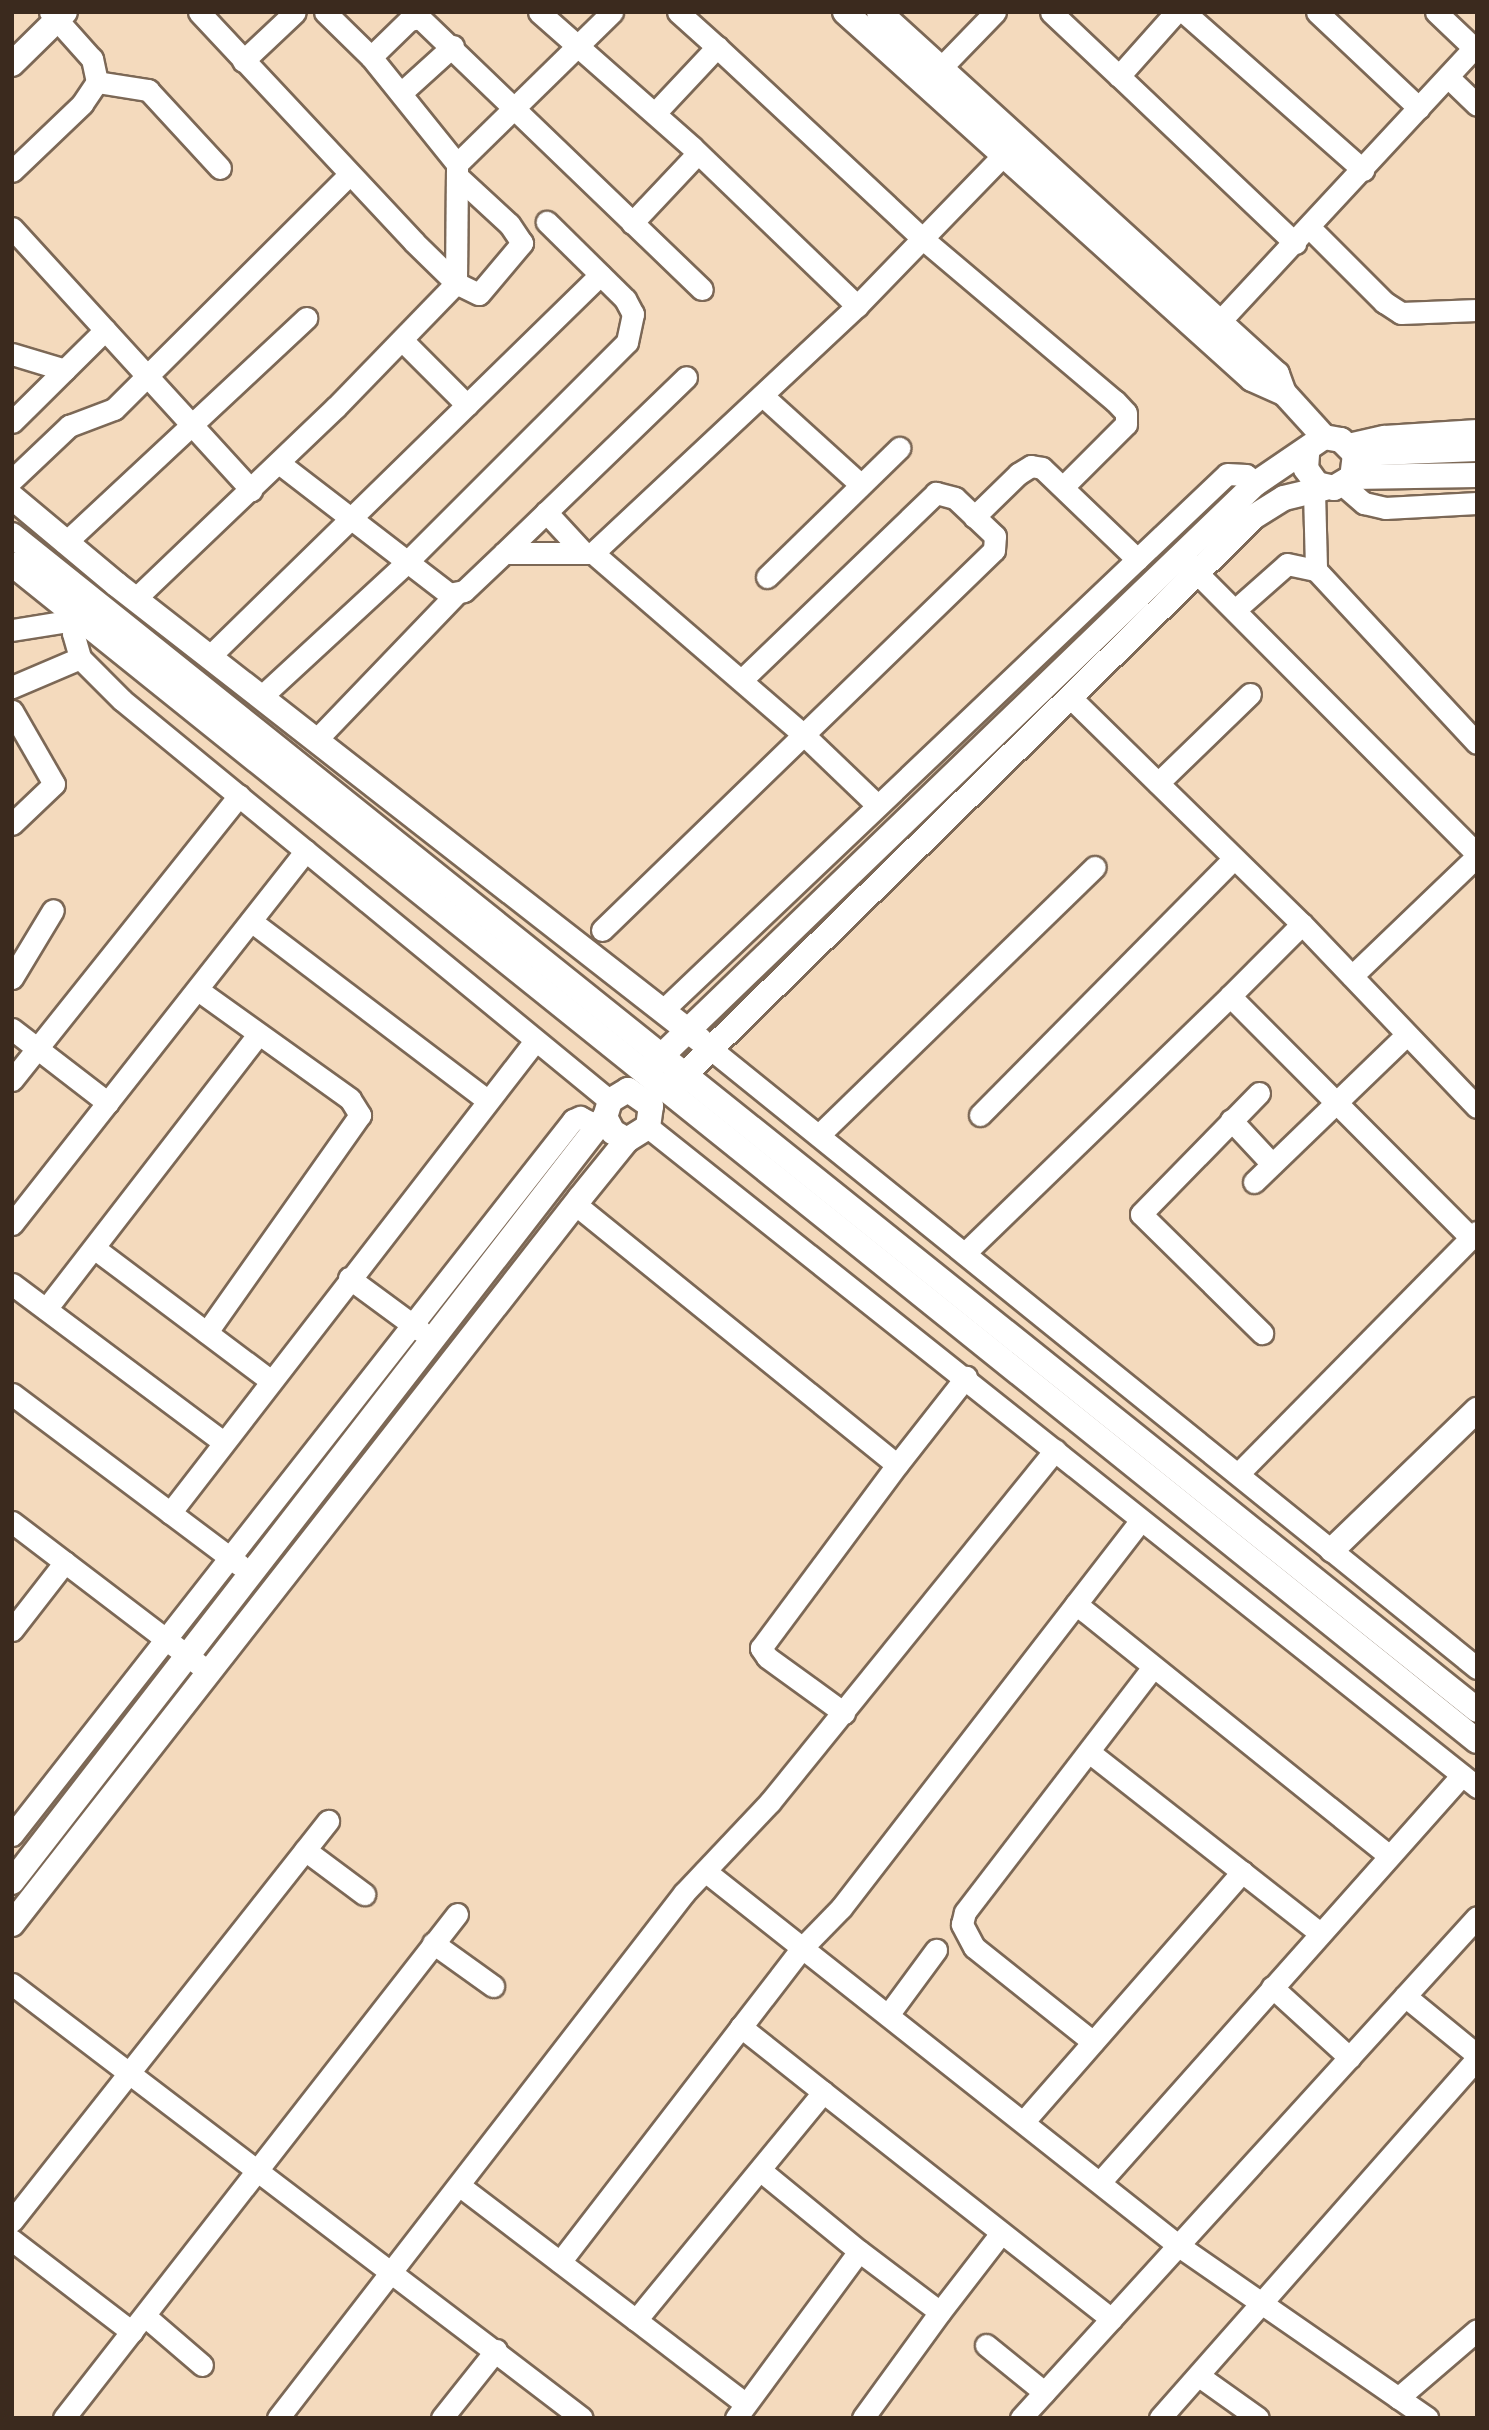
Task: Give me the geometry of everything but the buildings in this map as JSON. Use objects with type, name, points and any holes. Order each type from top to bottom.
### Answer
[{"type":"street","points":[[199,12],[349,175],[456,283],[479,294],[522,243],[509,224],[457,170],[371,57],[325,12]]},
{"type":"street","points":[[243,61],[295,12]]},
{"type":"street","points":[[539,12],[576,47],[655,113],[857,306]]},
{"type":"street","points":[[136,598],[279,463],[456,283],[457,170],[612,12]]},
{"type":"street","points":[[678,12],[923,239],[1126,414],[1122,432],[1063,487]]},
{"type":"street","points":[[845,12],[932,77],[1212,330],[1277,374],[1290,400],[1305,451],[1306,469],[1340,473],[1477,475]]},
{"type":"street","points":[[879,12],[932,77]]},
{"type":"street","points":[[932,77],[995,12]]},
{"type":"street","points":[[1051,12],[1119,76],[1384,302],[1401,313],[1477,310]]},
{"type":"street","points":[[1119,76],[1176,12]]},
{"type":"street","points":[[1184,12],[1363,170]]},
{"type":"street","points":[[1317,12],[1419,108]]},
{"type":"street","points":[[1212,330],[1476,47],[1436,12]]},
{"type":"street","points":[[12,40],[53,14]]},
{"type":"street","points":[[12,64],[53,14]]},
{"type":"street","points":[[12,171],[82,104],[97,82],[92,59],[53,14]]},
{"type":"street","points":[[371,57],[415,17],[453,46],[513,110],[702,289]]},
{"type":"street","points":[[401,93],[453,46]]},
{"type":"street","points":[[655,113],[717,47]]},
{"type":"street","points":[[1448,77],[1477,105]]},
{"type":"street","points":[[97,82],[148,90],[220,168]]},
{"type":"street","points":[[504,553],[588,552],[763,396],[857,306],[1011,148]]},
{"type":"street","points":[[632,223],[698,153]]},
{"type":"street","points":[[12,480],[63,430],[75,422],[108,414],[349,175]]},
{"type":"street","points":[[262,696],[405,564],[627,342],[633,314],[600,275],[547,222]]},
{"type":"street","points":[[16,240],[105,330],[251,490]]},
{"type":"street","points":[[211,654],[600,275]]},
{"type":"street","points":[[65,543],[306,318]]},
{"type":"street","points":[[12,422],[105,330]]},
{"type":"street","points":[[402,340],[467,405]]},
{"type":"street","points":[[12,354],[65,370]]},
{"type":"street","points":[[316,740],[456,594],[504,553],[686,377]]},
{"type":"street","points":[[763,396],[860,485]]},
{"type":"street","points":[[1290,400],[1297,433],[1305,451]]},
{"type":"street","points":[[1340,473],[1384,436],[1477,430]]},
{"type":"street","points":[[12,1882],[624,1094],[1255,484],[1305,451],[1335,437],[1340,473],[1316,570]]},
{"type":"street","points":[[767,576],[899,448]]},
{"type":"street","points":[[12,1924],[575,1204],[656,1108],[711,1049],[1255,516],[1284,498],[1340,473],[1477,449]]},
{"type":"street","points":[[279,463],[405,564],[440,589],[456,594]]},
{"type":"street","points":[[974,517],[1031,466],[1042,468],[1137,559]]},
{"type":"street","points":[[1340,473],[1364,503],[1385,508],[1477,503]]},
{"type":"street","points":[[662,1011],[1227,474],[1246,474],[1255,484]]},
{"type":"street","points":[[602,930],[994,550],[995,536],[949,494],[936,493],[742,680]]},
{"type":"street","points":[[12,498],[116,584],[211,654],[316,740],[820,1134],[1477,1668]]},
{"type":"street","points":[[546,512],[588,552],[804,735],[877,806]]},
{"type":"street","points":[[12,535],[83,613],[260,767],[624,1094]]},
{"type":"street","points":[[12,564],[276,747],[624,1094]]},
{"type":"street","points":[[1235,610],[1287,565],[1316,570],[1477,743]]},
{"type":"street","points":[[1198,574],[1477,855],[1352,976]]},
{"type":"street","points":[[116,584],[83,613],[73,633],[80,658],[122,700],[535,1041],[624,1094],[656,1108],[1313,1577],[1477,1710]]},
{"type":"street","points":[[12,630],[83,613]]},
{"type":"street","points":[[12,687],[80,658]]},
{"type":"street","points":[[1158,783],[1250,694]]},
{"type":"street","points":[[1071,698],[1302,924],[1477,1107]]},
{"type":"street","points":[[12,711],[54,784],[12,824]]},
{"type":"street","points":[[260,767],[276,747]]},
{"type":"street","points":[[12,1080],[239,796]]},
{"type":"street","points":[[12,1224],[306,851]]},
{"type":"street","points":[[980,1115],[1234,858]]},
{"type":"street","points":[[820,1134],[1096,867]]},
{"type":"street","points":[[12,978],[53,910]]},
{"type":"street","points":[[251,921],[487,1100]]},
{"type":"street","points":[[966,1252],[1302,924]]},
{"type":"street","points":[[198,990],[257,1036],[350,1099],[360,1115],[207,1332]]},
{"type":"street","points":[[1230,996],[1474,1235],[1238,1474]]},
{"type":"street","points":[[12,1029],[107,1103]]},
{"type":"street","points":[[1254,1182],[1406,1035]]},
{"type":"street","points":[[46,1309],[257,1036]]},
{"type":"street","points":[[170,1513],[270,1380],[535,1041]]},
{"type":"street","points":[[1259,1093],[1141,1214],[1262,1333]]},
{"type":"street","points":[[624,1094],[613,1132],[656,1108]]},
{"type":"street","points":[[12,1835],[573,1120],[624,1094]]},
{"type":"street","points":[[656,1108],[966,1377],[1469,1781],[1389,1856],[1101,2181]]},
{"type":"street","points":[[656,1108],[1297,1598],[1477,1741]]},
{"type":"street","points":[[1231,1120],[1272,1164]]},
{"type":"street","points":[[575,1204],[897,1465]]},
{"type":"street","points":[[94,1248],[270,1380]]},
{"type":"street","points":[[349,1278],[434,1341]]},
{"type":"street","points":[[12,1284],[223,1442]]},
{"type":"street","points":[[844,1713],[767,1657],[761,1648],[966,1377]]},
{"type":"street","points":[[12,1394],[253,1575]]},
{"type":"street","points":[[1332,1550],[1477,1410]]},
{"type":"street","points":[[278,2418],[705,1871],[770,1802],[844,1713],[1055,1450]]},
{"type":"street","points":[[560,2262],[802,1949],[841,1908],[1141,1520]]},
{"type":"street","points":[[12,1522],[209,1672]]},
{"type":"street","points":[[12,1630],[65,1562]]},
{"type":"street","points":[[1297,1598],[1313,1577]]},
{"type":"street","points":[[1076,1604],[1389,1856]]},
{"type":"street","points":[[1093,2042],[975,1947],[962,1924],[965,1912],[1153,1667]]},
{"type":"street","points":[[1089,1752],[1320,1933]]},
{"type":"street","points":[[12,2221],[328,1821]]},
{"type":"street","points":[[305,1850],[364,1894]]},
{"type":"street","points":[[705,1871],[1025,2120],[1179,2246],[1427,2418]]},
{"type":"street","points":[[1025,2120],[1242,1872]]},
{"type":"street","points":[[64,2418],[457,1914]]},
{"type":"street","points":[[1021,2418],[1476,1921]]},
{"type":"street","points":[[433,1943],[493,1986]]},
{"type":"street","points":[[888,2015],[936,1950]]},
{"type":"street","points":[[12,1984],[582,2418]]},
{"type":"street","points":[[1272,1987],[1350,2058]]},
{"type":"street","points":[[1160,2418],[1263,2304],[1477,2057],[1405,1996]]},
{"type":"street","points":[[741,2027],[1111,2319]]},
{"type":"street","points":[[636,2320],[823,2092]]},
{"type":"street","points":[[760,2170],[859,2251],[940,2312]]},
{"type":"street","points":[[460,2186],[636,2320],[741,2411],[859,2251]]},
{"type":"street","points":[[863,2418],[1001,2233]]},
{"type":"street","points":[[12,2240],[202,2365]]},
{"type":"street","points":[[1398,2398],[1477,2330]]},
{"type":"street","points":[[986,2346],[1044,2392]]},
{"type":"street","points":[[442,2418],[496,2350]]},
{"type":"street","points":[[1199,2376],[1258,2418]]}]
